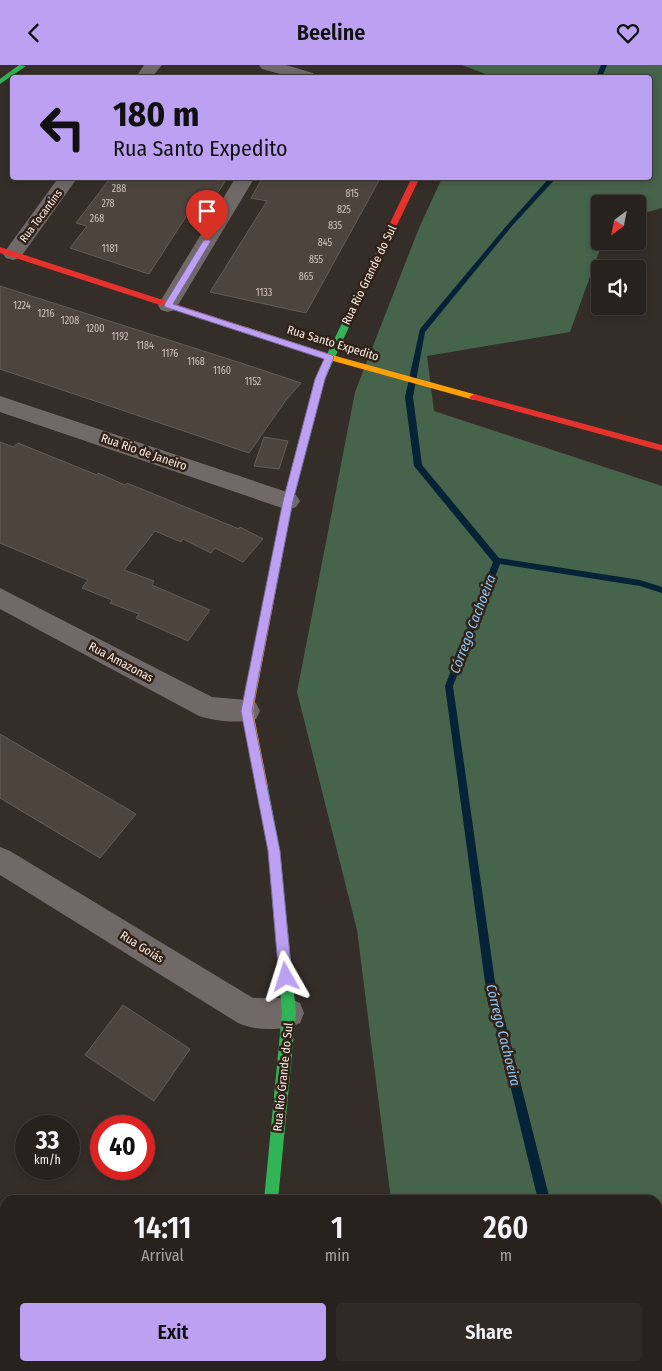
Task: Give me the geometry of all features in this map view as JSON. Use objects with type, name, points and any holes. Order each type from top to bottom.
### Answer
[{"type":"street","points":[[0,75],[23,65]]},
{"type":"street","points":[[0,82],[23,65]]},
{"type":"street","points":[[268,65],[300,75]]},
{"type":"street","name":"Rua Tocantins","points":[[6,252],[66,180]]},
{"type":"street","points":[[168,305],[244,180]]},
{"type":"street","name":"Rua Rio Grande do Sul","points":[[271,1195],[289,1013],[274,851],[247,711],[288,501],[320,379],[415,180]]},
{"type":"street","name":"Rua Santo Expedito","points":[[6,252],[329,357],[662,448]]},
{"type":"street","name":"Rua Rio de Janeiro","points":[[0,403],[288,501]]},
{"type":"street","name":"Rua Amazonas","points":[[0,598],[208,708],[247,711]]},
{"type":"street","name":"Rua Goiás","points":[[0,860],[249,1013],[289,1013]]},
{"type":"green space","points":[[462,65],[662,65],[662,208],[646,213],[646,195],[591,195],[591,250],[600,250],[596,260],[591,260],[591,274],[570,332],[427,356],[434,411],[662,486],[662,1195],[390,1195],[357,930],[297,692],[355,392],[419,228],[441,180],[652,180],[652,75],[488,75]]},
{"type":"building","points":[[109,180],[226,180],[203,215],[189,212],[149,274],[70,248],[87,226],[76,223]]},
{"type":"building","points":[[261,180],[379,180],[306,313],[210,292],[267,201],[251,198]]},
{"type":"building","points":[[0,286],[301,383],[286,400],[249,453],[0,369]]},
{"type":"building","points":[[264,437],[288,441],[279,469],[254,466]]},
{"type":"building","points":[[0,442],[13,447],[18,443],[97,475],[98,473],[125,485],[127,483],[239,529],[240,527],[263,539],[243,562],[215,548],[211,553],[183,539],[181,542],[155,531],[124,570],[154,581],[152,585],[210,610],[188,641],[136,618],[139,614],[110,603],[112,600],[82,588],[88,580],[0,543]]},
{"type":"building","points":[[0,734],[136,814],[100,858],[0,798]]},
{"type":"building","points":[[123,1005],[190,1049],[154,1101],[85,1055]]},
{"type":"waterway","name":"Córrego Cachoeira","points":[[600,75],[604,65]]},
{"type":"waterway","name":"Córrego Cachoeira","points":[[497,561],[418,466],[409,397],[422,331],[510,225],[551,180]]},
{"type":"waterway","points":[[497,561],[640,583],[662,590]]},
{"type":"waterway","name":"Córrego Cachoeira","points":[[497,561],[449,686],[490,982],[543,1195]]},
{"type":"traffic: fast","points":[[0,82],[22,66]]},
{"type":"traffic: fast","points":[[271,590],[288,501],[320,379],[363,288]]},
{"type":"traffic: fast","points":[[262,787],[274,851],[289,1013],[271,1195]]},
{"type":"traffic: slow","points":[[246,330],[329,357],[474,397]]},
{"type":"traffic: slow","points":[[262,787],[247,711],[271,590]]},
{"type":"traffic: jam","points":[[363,288],[415,180]]},
{"type":"traffic: jam","points":[[0,250],[246,330]]},
{"type":"traffic: jam","points":[[474,397],[662,448]]},
{"type":"route","points":[[207,241],[168,305],[329,357],[320,379],[288,501],[247,711],[274,851],[286,977]]}]
